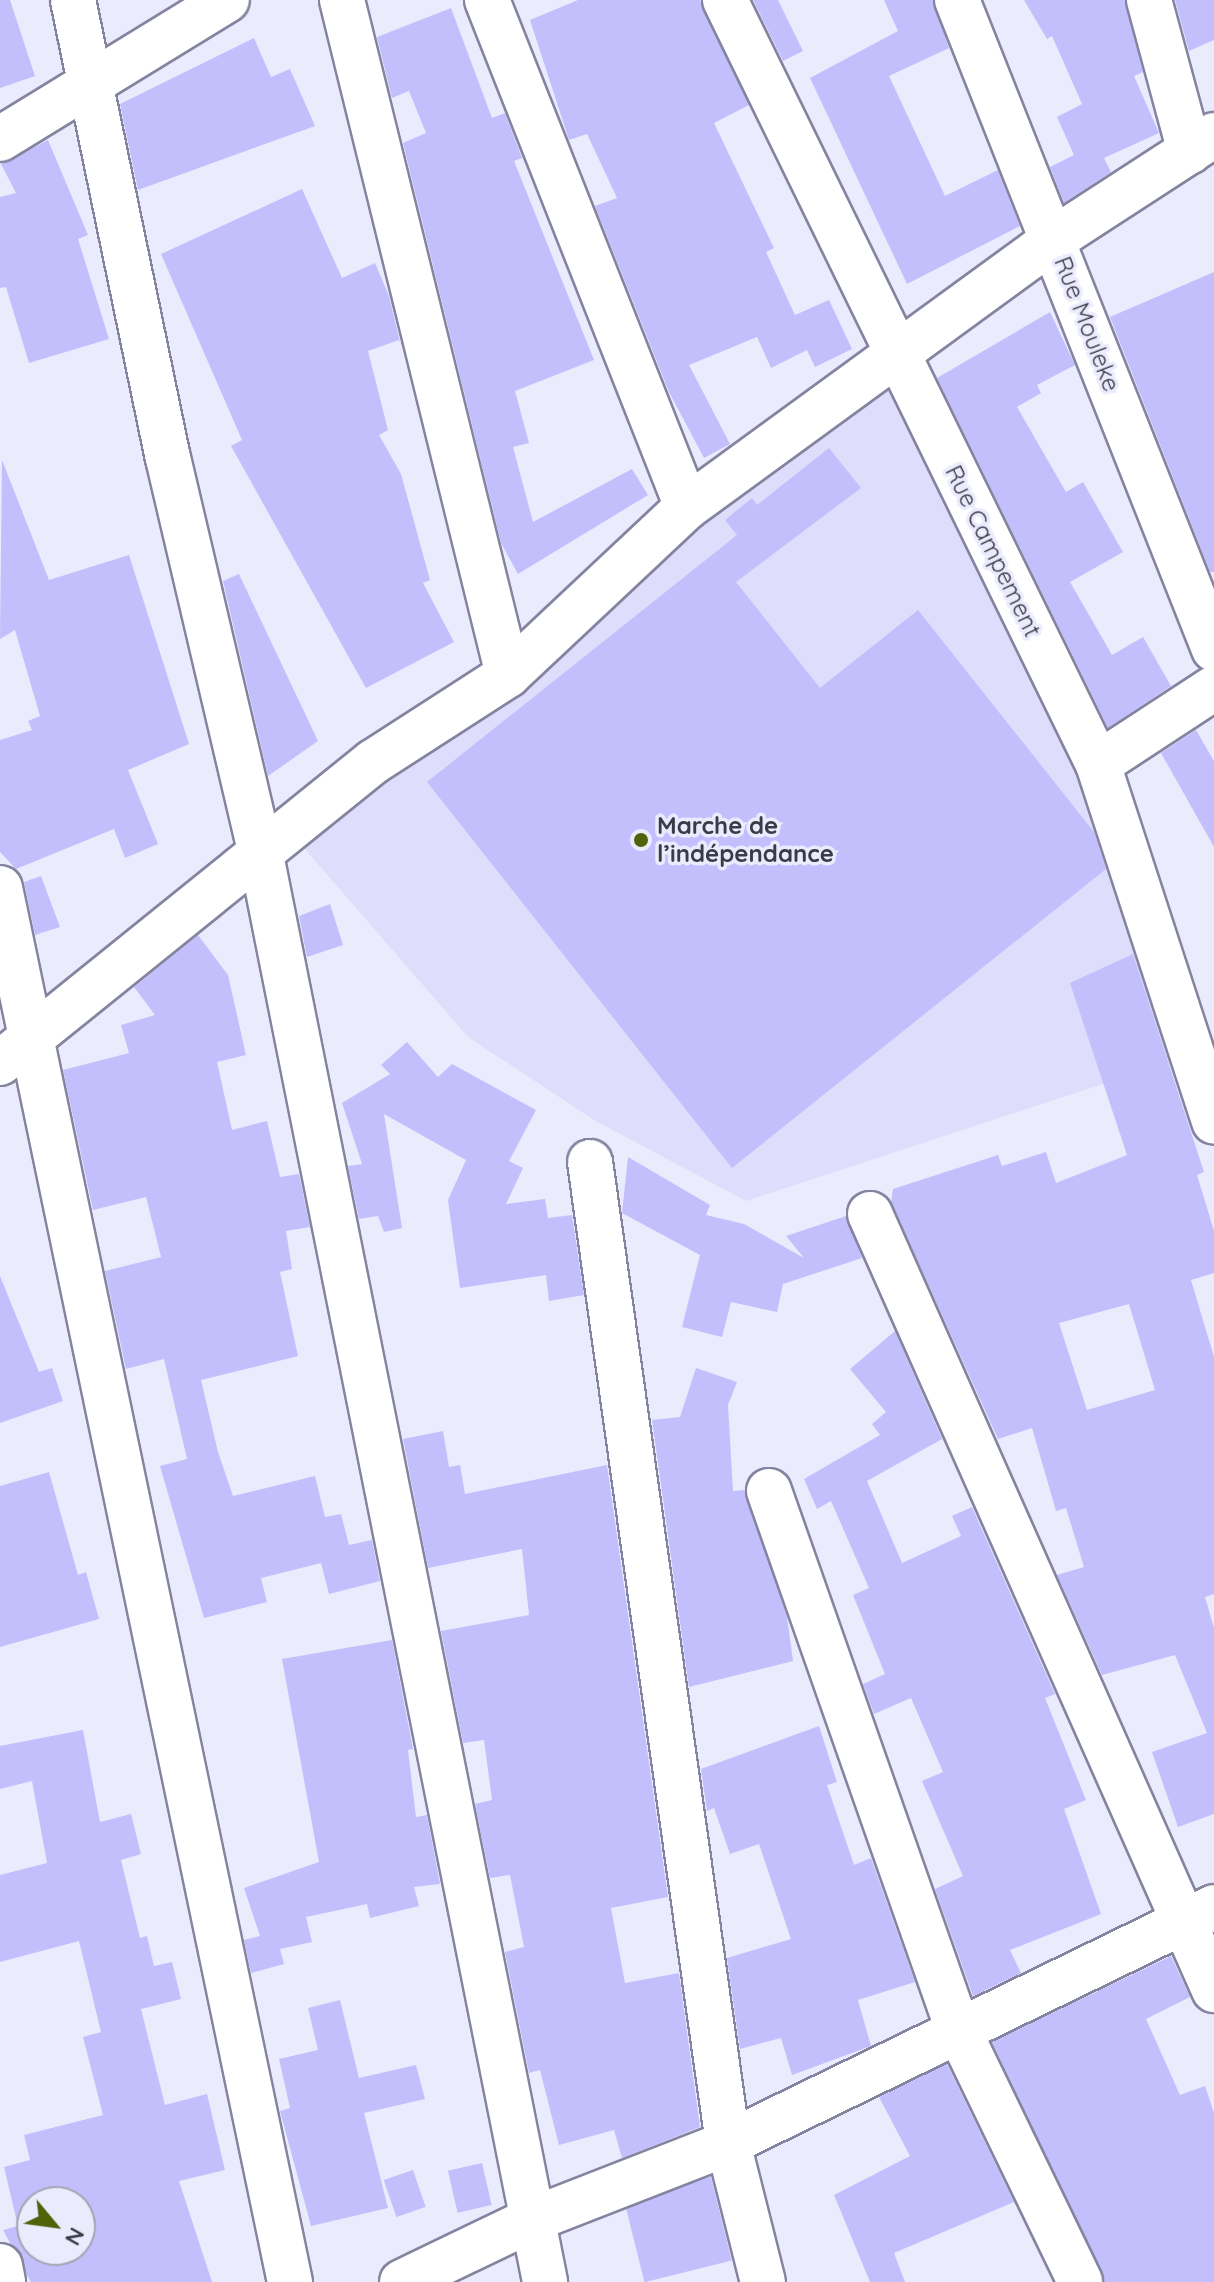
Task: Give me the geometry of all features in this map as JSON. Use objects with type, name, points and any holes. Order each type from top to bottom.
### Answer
[{"type":"street","points":[[73,0],[89,84],[261,855],[545,2282]]},
{"type":"street","points":[[0,139],[227,0]]},
{"type":"street","points":[[342,0],[508,675]]},
{"type":"street","points":[[487,0],[687,507]]},
{"type":"street","name":"Rue Campement","points":[[725,0],[1098,764],[1214,1122]]},
{"type":"street","name":"Rue Mouleke","points":[[957,0],[1214,649]]},
{"type":"street","points":[[15,1054],[373,762],[508,675],[687,507],[898,356],[1054,239],[1202,143],[1149,0]]},
{"type":"street","points":[[1098,764],[1214,688]]},
{"type":"street","points":[[0,888],[15,1054],[290,2282]]},
{"type":"street","points":[[590,1162],[728,2143],[763,2282]]},
{"type":"street","points":[[870,1214],[1044,1594],[1198,1915],[1214,1990]]},
{"type":"street","points":[[769,1491],[957,2027],[1080,2282]]},
{"type":"street","points":[[402,2282],[531,2220],[728,2143],[957,2027],[1198,1915]]},
{"type":"street","points":[[0,2266],[3,2282]]},
{"type":"shaded area","points":[[888,384],[1081,771],[1185,1057],[746,1201],[594,1120],[468,1037],[304,848],[687,529]]},
{"type":"building","points":[[0,0],[10,0],[35,76],[0,88]]},
{"type":"building","points":[[578,0],[700,0],[749,105],[714,123],[774,248],[766,252],[795,315],[829,300],[852,349],[815,367],[807,350],[771,368],[757,337],[689,365],[730,444],[704,458],[669,392],[595,206],[617,198],[587,134],[569,140],[530,20]]},
{"type":"building","points":[[753,0],[778,0],[803,51],[783,61]]},
{"type":"building","points":[[884,0],[933,0],[949,48],[889,76],[945,196],[998,170],[1020,226],[907,284],[810,78],[898,31]]},
{"type":"building","points":[[1024,0],[1125,0],[1143,72],[1134,76],[1159,133],[1104,158],[1111,172],[1064,203],[1050,167],[1074,155],[1057,117],[1082,104],[1052,36],[1047,39]]},
{"type":"building","points":[[1175,0],[1214,0],[1214,40],[1189,51]]},
{"type":"building","points":[[451,8],[492,118],[505,113],[522,158],[514,161],[594,360],[515,391],[529,443],[513,447],[533,522],[632,469],[648,495],[518,574],[501,543],[403,143],[426,133],[409,91],[392,98],[377,37]]},
{"type":"building","points":[[254,38],[271,77],[290,69],[315,126],[138,190],[120,104]]},
{"type":"building","points":[[48,140],[88,235],[78,239],[109,339],[29,363],[6,287],[0,288],[0,197],[16,193],[1,164]]},
{"type":"building","points":[[302,189],[342,278],[375,263],[389,296],[401,346],[399,340],[368,351],[388,430],[379,435],[401,474],[430,580],[423,583],[454,642],[366,688],[231,446],[242,440],[161,254]]},
{"type":"building","points":[[1214,272],[1214,572],[1210,572],[1110,317]]},
{"type":"building","points":[[1050,312],[1075,365],[1037,385],[1041,393],[1017,407],[1066,492],[1083,482],[1123,552],[1070,582],[1112,655],[1143,637],[1171,686],[1108,728],[937,378]]},
{"type":"building","points":[[829,448],[861,488],[736,582],[820,688],[918,610],[1094,832],[1106,869],[732,1168],[427,782],[737,535],[725,520],[752,498],[757,505]]},
{"type":"building","points":[[2,460],[49,580],[129,555],[189,744],[128,770],[158,844],[125,858],[114,829],[16,869],[0,852],[0,740],[32,730],[28,721],[40,716],[15,630],[0,639]]},
{"type":"building","points":[[239,574],[318,741],[268,776],[223,581]]},
{"type":"building","points":[[1196,730],[1214,761],[1214,847],[1161,753]]},
{"type":"building","points":[[41,876],[60,927],[35,935],[24,882]]},
{"type":"building","points":[[330,904],[343,945],[307,957],[299,916]]},
{"type":"building","points":[[198,935],[228,975],[246,1055],[217,1062],[232,1130],[267,1121],[280,1177],[299,1174],[310,1227],[286,1231],[292,1269],[280,1272],[298,1356],[201,1380],[218,1452],[233,1496],[315,1476],[325,1517],[341,1514],[349,1545],[372,1540],[380,1581],[329,1594],[321,1563],[261,1578],[267,1602],[204,1618],[160,1466],[187,1459],[164,1359],[126,1369],[105,1271],[161,1257],[146,1197],[93,1210],[63,1070],[129,1053],[121,1025],[155,1015],[134,987]]},
{"type":"building","points":[[1133,954],[1204,1172],[1197,1175],[1214,1231],[1214,1273],[1191,1280],[1214,1357],[1214,1594],[1205,1597],[1214,1628],[1214,1814],[1178,1827],[1152,1752],[1207,1733],[1175,1655],[1102,1675],[1057,1575],[1084,1567],[1066,1508],[1056,1511],[1032,1428],[998,1439],[891,1202],[893,1189],[998,1155],[1002,1166],[1046,1152],[1056,1183],[1127,1155],[1070,983]],"holes":[[[1129,1304],[1155,1390],[1087,1410],[1059,1323]]]},
{"type":"building","points":[[407,1042],[438,1077],[452,1064],[536,1110],[509,1161],[523,1168],[506,1204],[545,1199],[548,1218],[572,1215],[584,1295],[549,1301],[546,1275],[460,1288],[448,1200],[466,1160],[384,1114],[402,1228],[384,1232],[378,1216],[359,1219],[348,1166],[362,1164],[342,1103],[390,1074],[381,1065]]},
{"type":"building","points":[[628,1157],[710,1205],[706,1215],[744,1224],[804,1258],[786,1236],[846,1216],[862,1258],[783,1284],[777,1312],[731,1302],[722,1337],[682,1327],[700,1255],[622,1213]]},
{"type":"building","points":[[0,1276],[39,1372],[52,1368],[63,1401],[0,1423]]},
{"type":"building","points":[[895,1331],[942,1439],[867,1481],[902,1563],[961,1536],[952,1516],[972,1507],[1055,1694],[1045,1698],[1086,1800],[1064,1809],[1101,1914],[1010,1950],[1021,1973],[973,1996],[935,1889],[963,1876],[922,1781],[943,1772],[911,1698],[874,1714],[863,1684],[885,1674],[853,1595],[869,1588],[831,1501],[817,1509],[804,1479],[880,1435],[872,1424],[886,1412],[850,1369]]},
{"type":"building","points":[[696,1368],[737,1382],[728,1405],[733,1491],[745,1490],[787,1617],[793,1661],[689,1687],[652,1420],[680,1417]]},
{"type":"building","points":[[443,1431],[449,1467],[460,1465],[465,1494],[607,1465],[668,1897],[611,1908],[625,1983],[679,1973],[700,2127],[622,2158],[614,2130],[559,2145],[540,2070],[529,2073],[505,1952],[524,1947],[510,1875],[490,1878],[475,1804],[492,1800],[484,1740],[463,1743],[441,1631],[529,1615],[522,1549],[428,1568],[403,1439]]},
{"type":"building","points":[[49,1472],[78,1575],[86,1572],[99,1619],[0,1647],[0,1486]]},
{"type":"building","points":[[392,1640],[413,1749],[408,1750],[416,1817],[427,1815],[440,1884],[414,1887],[419,1906],[370,1918],[367,1904],[306,1917],[312,1942],[280,1949],[284,1964],[251,1973],[244,1940],[260,1936],[244,1888],[319,1862],[282,1659]]},
{"type":"building","points":[[819,1726],[837,1782],[827,1785],[854,1865],[871,1858],[915,1982],[858,2000],[871,2046],[792,2075],[781,2038],[740,2049],[727,1958],[791,1939],[759,1844],[730,1854],[714,1808],[707,1811],[701,1769]]},
{"type":"building","points":[[83,1730],[100,1822],[131,1814],[141,1854],[121,1860],[140,1938],[147,1936],[154,1966],[172,1962],[181,1999],[141,2009],[165,2105],[207,2094],[225,2170],[179,2181],[212,2282],[31,2282],[22,2266],[96,2266],[96,2186],[16,2186],[16,2218],[4,2167],[30,2160],[24,2135],[103,2115],[83,2037],[101,2032],[79,1941],[0,1962],[0,1875],[47,1863],[32,1781],[0,1789],[0,1746]]},
{"type":"building","points":[[1171,1956],[1190,1997],[1146,2019],[1180,2095],[1205,2086],[1214,2113],[1214,2282],[1105,2282],[992,2042]]},
{"type":"building","points":[[340,2000],[359,2078],[416,2065],[425,2099],[364,2113],[388,2208],[311,2226],[280,2111],[290,2108],[279,2059],[318,2050],[308,2008]]},
{"type":"building","points":[[947,2064],[1014,2202],[894,2253],[905,2282],[870,2282],[834,2195],[910,2156],[879,2097]]},
{"type":"building","points":[[482,2163],[492,2205],[458,2213],[448,2171]]},
{"type":"building","points":[[413,2170],[426,2207],[396,2217],[384,2180]]},
{"type":"building","points":[[711,2177],[732,2260],[644,2282],[624,2199]]},
{"type":"building","points":[[16,2227],[16,2254],[3,2230]]},
{"type":"place","name":"Marche de l’indépendance","points":[[641,840]]}]
